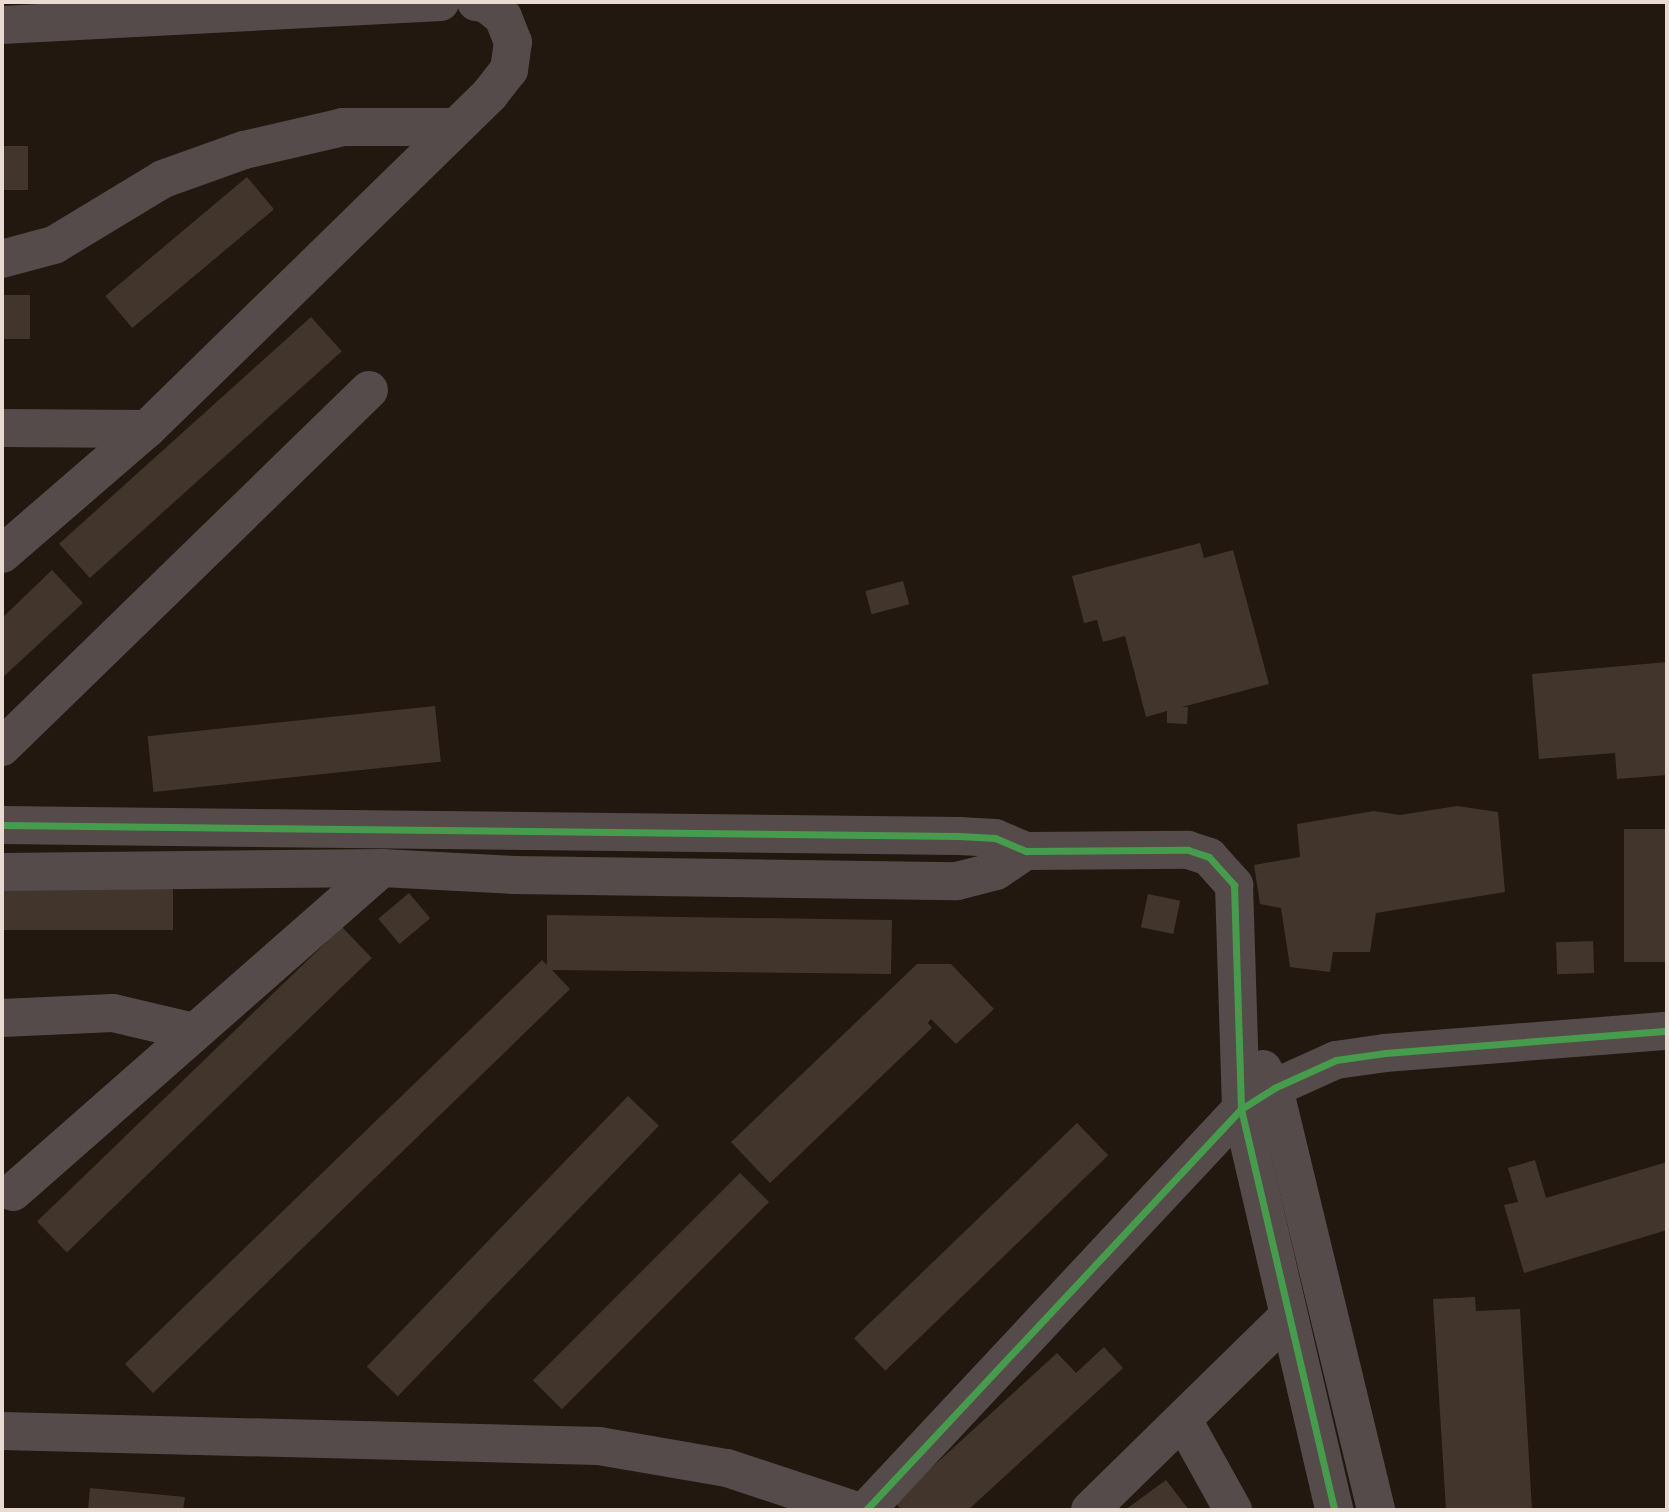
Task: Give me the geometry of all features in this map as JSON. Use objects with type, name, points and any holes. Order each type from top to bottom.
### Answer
[{"type":"street","points":[[2,25],[440,2]]},
{"type":"street","points":[[2,554],[147,429],[509,70],[513,42],[503,17],[485,3],[476,2]]},
{"type":"street","points":[[2,259],[54,245],[163,179],[244,150],[343,127],[454,127]]},
{"type":"street","points":[[2,747],[369,390]]},
{"type":"street","points":[[2,428],[147,429]]},
{"type":"street","points":[[2,825],[959,836],[995,838],[1026,851],[1188,850],[1209,857],[1234,885],[1241,1035],[1241,1109],[1334,1510]]},
{"type":"street","points":[[512,831],[514,875]]},
{"type":"street","points":[[2,872],[382,868],[514,875],[957,881],[996,871],[1026,851]]},
{"type":"street","points":[[13,1192],[382,868]]},
{"type":"street","points":[[2,1018],[113,1013],[194,1032]]},
{"type":"street","points":[[866,1510],[1241,1109],[1274,1088],[1336,1060],[1373,1054],[1667,1031]]},
{"type":"street","points":[[1241,1035],[1274,1088],[1376,1510]]},
{"type":"street","points":[[1090,1510],[1288,1316]]},
{"type":"street","points":[[1183,1420],[1233,1510]]},
{"type":"street","points":[[2,1431],[599,1446],[727,1468],[854,1510]]},
{"type":"building","points":[[2,146],[28,146],[28,190],[2,190]]},
{"type":"building","points":[[247,177],[274,209],[132,328],[105,296]]},
{"type":"building","points":[[2,295],[30,295],[30,339],[2,339]]},
{"type":"building","points":[[311,317],[342,351],[90,578],[59,544]]},
{"type":"building","points":[[1200,543],[1204,558],[1233,550],[1269,684],[1182,707],[1188,707],[1187,724],[1167,723],[1167,711],[1146,717],[1125,636],[1103,642],[1097,620],[1084,623],[1072,576]]},
{"type":"building","points":[[52,570],[83,603],[2,678],[2,618]]},
{"type":"building","points":[[903,581],[909,604],[872,614],[865,591]]},
{"type":"building","points":[[1667,662],[1667,775],[1617,779],[1615,753],[1539,759],[1532,674]]},
{"type":"building","points":[[435,706],[441,762],[153,792],[148,736]]},
{"type":"building","points":[[1457,806],[1498,812],[1505,892],[1376,913],[1370,952],[1333,952],[1330,972],[1290,967],[1281,908],[1260,904],[1254,865],[1300,857],[1297,824],[1374,811],[1400,815]]},
{"type":"building","points":[[1624,829],[1667,829],[1667,962],[1624,962]]},
{"type":"building","points":[[2,886],[173,886],[173,930],[2,930]]},
{"type":"building","points":[[409,893],[430,918],[400,944],[378,919]]},
{"type":"building","points":[[1148,894],[1180,901],[1173,934],[1141,927]]},
{"type":"building","points":[[547,915],[892,920],[891,974],[552,970],[570,989],[153,1393],[125,1364],[542,960],[547,965]]},
{"type":"building","points":[[342,927],[372,958],[67,1252],[37,1222]]},
{"type":"building","points":[[1593,941],[1594,973],[1557,974],[1556,942]]},
{"type":"building","points":[[917,964],[951,964],[994,1009],[956,1044],[931,1019],[928,1023],[932,1028],[770,1183],[731,1142]]},
{"type":"building","points":[[628,1096],[659,1126],[398,1396],[367,1366]]},
{"type":"building","points":[[1077,1123],[1108,1155],[885,1371],[854,1338]]},
{"type":"building","points":[[1535,1160],[1546,1198],[1667,1162],[1667,1230],[1524,1273],[1504,1205],[1518,1202],[1508,1168]]},
{"type":"building","points":[[740,1173],[769,1202],[562,1409],[533,1380]]},
{"type":"building","points":[[1475,1297],[1476,1311],[1520,1309],[1532,1510],[1446,1510],[1433,1299]]},
{"type":"building","points":[[1104,1347],[1123,1368],[968,1510],[902,1510],[894,1502],[1057,1353],[1076,1373]]},
{"type":"building","points":[[1166,1480],[1189,1510],[1125,1510]]},
{"type":"building","points":[[90,1488],[185,1497],[183,1510],[88,1510]]},
{"type":"cycle path","points":[[2,825],[959,836],[995,838],[1026,851],[1188,850],[1209,857],[1234,885],[1241,1109],[1334,1510]]},
{"type":"cycle path","points":[[866,1510],[1241,1109],[1274,1088],[1336,1060],[1385,1053],[1667,1031]]}]
